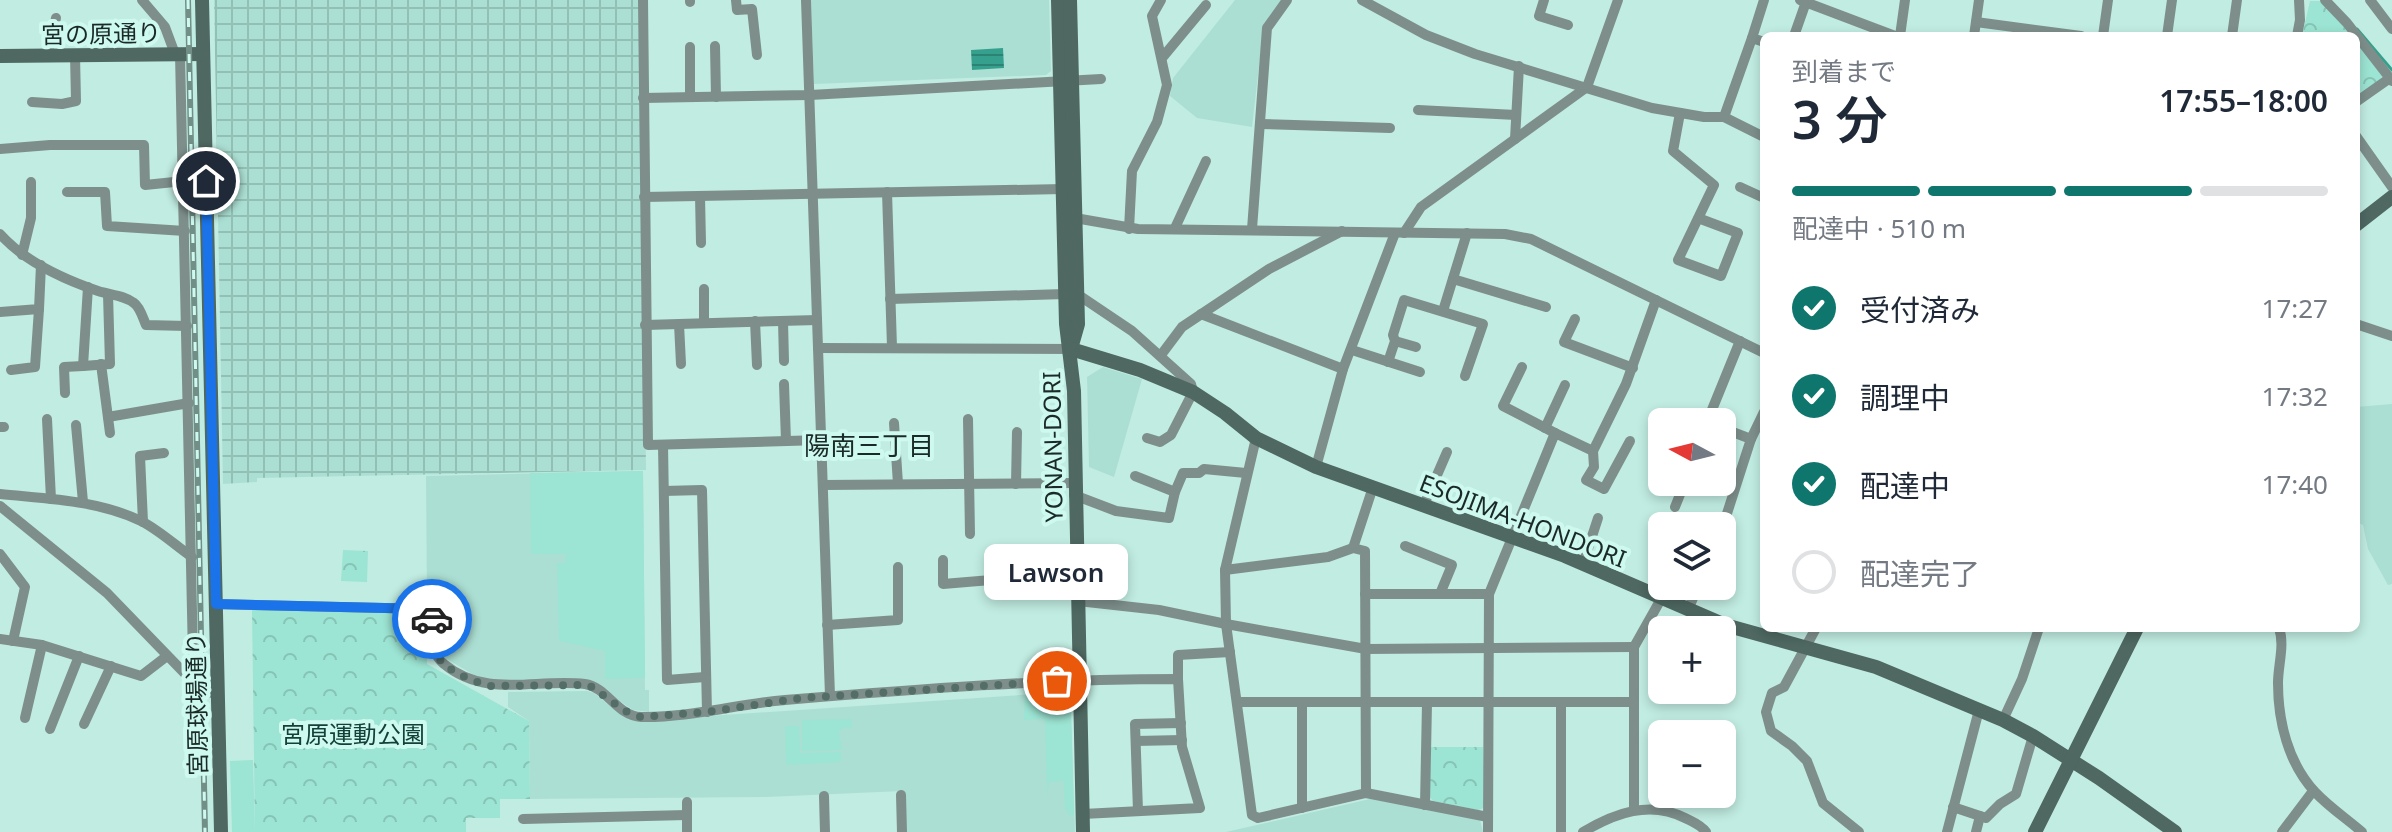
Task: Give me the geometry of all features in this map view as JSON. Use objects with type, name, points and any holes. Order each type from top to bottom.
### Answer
[{"type":"street","points":[[142,0],[165,27],[177,54],[184,181],[195,751]]},
{"type":"street","name":"宮原球場通り","points":[[202,0],[221,832]]},
{"type":"street","points":[[643,0],[648,445],[821,440]]},
{"type":"street","points":[[736,0],[737,10],[752,9],[757,55]]},
{"type":"street","points":[[806,0],[830,696]]},
{"type":"street","points":[[1058,0],[1075,218],[1071,294]]},
{"type":"street","points":[[1070,0],[1063,189],[1071,294]]},
{"type":"street","points":[[1129,229],[1132,171],[1157,122],[1167,85],[1152,16],[1161,0]]},
{"type":"street","points":[[1252,229],[1267,28],[1287,0]]},
{"type":"street","points":[[1362,0],[1426,35],[1475,54],[1652,108],[1704,117],[1724,117],[1760,135]]},
{"type":"street","points":[[1544,0],[1539,16],[1568,25]]},
{"type":"street","points":[[1316,467],[1343,369],[1399,233],[1421,207],[1587,87],[1618,0]]},
{"type":"street","points":[[1724,117],[1764,0]]},
{"type":"street","points":[[1892,32],[1905,0]]},
{"type":"street","points":[[1975,32],[1979,0]]},
{"type":"street","points":[[2104,32],[2108,0]]},
{"type":"street","points":[[2168,32],[2172,0]]},
{"type":"street","points":[[2233,32],[2237,0]]},
{"type":"street","points":[[2298,32],[2299,0]]},
{"type":"street","points":[[2325,0],[2354,32]]},
{"type":"street","points":[[2370,0],[2392,29]]},
{"type":"street","points":[[1795,32],[1803,1],[1883,32]]},
{"type":"street","points":[[1162,58],[1206,5]]},
{"type":"street","points":[[48,55],[56,18]]},
{"type":"street","points":[[1976,22],[2051,32]]},
{"type":"street","points":[[1752,38],[1760,41]]},
{"type":"street","points":[[2360,40],[2391,80],[2360,99]]},
{"type":"street","points":[[715,46],[716,97]]},
{"type":"street","points":[[690,47],[690,97]]},
{"type":"street","name":"宮の原通り","points":[[0,56],[203,54]]},
{"type":"street","points":[[32,102],[62,104],[76,101],[75,55]]},
{"type":"street","points":[[1515,139],[1519,66]]},
{"type":"street","points":[[643,98],[810,95],[1101,79]]},
{"type":"street","points":[[1418,110],[1516,115]]},
{"type":"street","points":[[1680,113],[1673,151],[1714,185],[1698,218],[1678,260],[1721,276],[1738,233],[1698,218]]},
{"type":"street","points":[[1260,124],[1390,128]]},
{"type":"street","points":[[2360,142],[2392,187]]},
{"type":"street","points":[[0,149],[50,145],[144,145],[145,185],[184,181]]},
{"type":"street","points":[[1175,228],[1206,161]]},
{"type":"street","points":[[22,255],[31,218],[31,182]]},
{"type":"street","points":[[1740,187],[1760,196]]},
{"type":"street","points":[[644,197],[1063,189]]},
{"type":"street","points":[[67,192],[105,192],[107,226],[185,231]]},
{"type":"street","points":[[887,192],[892,347]]},
{"type":"street","points":[[700,196],[701,243]]},
{"type":"street","points":[[2360,222],[2392,197]]},
{"type":"street","points":[[1075,218],[1129,229],[1467,233],[1505,234],[1531,239],[1760,351]]},
{"type":"street","points":[[1161,355],[1174,336],[1201,314],[1269,269],[1345,230]]},
{"type":"street","points":[[1443,311],[1467,233]]},
{"type":"street","points":[[0,234],[22,255],[41,265],[88,287],[136,304],[146,325],[187,326]]},
{"type":"street","points":[[11,370],[35,367],[41,265]]},
{"type":"street","points":[[1453,279],[1546,307]]},
{"type":"street","points":[[83,366],[88,287]]},
{"type":"street","points":[[704,289],[704,323]]},
{"type":"street","points":[[65,393],[64,367],[110,364],[108,294]]},
{"type":"street","points":[[890,299],[1071,294],[1104,310],[1161,355],[1191,384],[1193,392],[1171,435],[1160,442],[1147,438]]},
{"type":"street","name":"YONAN-DORI","points":[[1071,294],[1066,324],[1074,381],[1083,832]]},
{"type":"street","points":[[1388,362],[1404,300],[1483,324],[1465,376]]},
{"type":"street","points":[[1630,441],[1604,489],[1586,480],[1594,467],[1593,451],[1633,368],[1656,300]]},
{"type":"street","points":[[0,312],[39,309]]},
{"type":"street","points":[[1201,314],[1343,369]]},
{"type":"street","points":[[1575,319],[1564,342],[1633,368]]},
{"type":"street","points":[[645,325],[817,320]]},
{"type":"street","points":[[755,321],[757,365]]},
{"type":"street","points":[[783,321],[784,361]]},
{"type":"street","points":[[679,324],[681,364]]},
{"type":"street","points":[[2360,325],[2392,336]]},
{"type":"street","points":[[1395,341],[1416,347]]},
{"type":"street","points":[[1713,408],[1740,341]]},
{"type":"street","points":[[818,348],[1071,349]]},
{"type":"street","name":"ESOJIMA-HONDORI","points":[[1071,349],[1140,370],[1193,392],[1256,438],[1316,467],[1511,536],[1648,593]]},
{"type":"street","points":[[1352,350],[1420,372]]},
{"type":"street","points":[[101,364],[110,433]]},
{"type":"street","points":[[1522,367],[1503,406],[1593,451]]},
{"type":"street","points":[[784,384],[786,441]]},
{"type":"street","points":[[1488,832],[1489,594],[1565,385]]},
{"type":"street","points":[[108,417],[189,403]]},
{"type":"street","points":[[47,419],[51,499]]},
{"type":"street","points":[[968,419],[970,534]]},
{"type":"street","points":[[1727,512],[1760,420]]},
{"type":"street","points":[[894,423],[898,484]]},
{"type":"street","points":[[76,425],[83,502]]},
{"type":"street","points":[[1016,484],[1017,432]]},
{"type":"street","points":[[1736,433],[1751,439]]},
{"type":"street","points":[[1256,438],[1225,570],[1226,624],[1252,815],[1258,818],[1366,793],[1488,817]]},
{"type":"street","points":[[663,445],[667,680],[705,677]]},
{"type":"street","points":[[1424,505],[1447,452]]},
{"type":"street","points":[[143,522],[140,456],[164,453]]},
{"type":"street","points":[[823,485],[1016,484],[1074,489],[1116,511],[1169,518],[1183,473],[1199,473],[1204,469],[1246,473]]},
{"type":"street","points":[[1135,476],[1175,492]]},
{"type":"street","points":[[1353,548],[1373,487]]},
{"type":"street","points":[[664,491],[702,490],[707,712]]},
{"type":"street","points":[[0,494],[83,502],[143,522],[192,557]]},
{"type":"street","points":[[1675,507],[1679,496]]},
{"type":"street","points":[[1,511],[107,593],[195,684],[218,696]]},
{"type":"street","points":[[1583,564],[1598,518]]},
{"type":"street","points":[[1405,546],[1452,565],[1440,594]]},
{"type":"street","points":[[1225,570],[1328,557],[1353,548],[1365,551],[1366,793]]},
{"type":"street","points":[[0,554],[25,587],[13,641]]},
{"type":"street","points":[[943,560],[943,584],[1077,573]]},
{"type":"street","points":[[827,625],[898,620],[898,567]]},
{"type":"street","points":[[1365,594],[1489,594]]},
{"type":"street","points":[[1634,810],[1634,647],[1660,600]]},
{"type":"street","name":"ESOJIMA-HONDORI","points":[[1663,600],[1740,630],[1876,667],[2003,720],[2070,760],[2174,832]]},
{"type":"street","points":[[1688,610],[1692,600]]},
{"type":"street","points":[[1078,601],[1159,610],[1366,649],[1634,647]]},
{"type":"street","points":[[216,604],[428,609],[432,615],[433,645],[437,657],[446,666],[491,686],[589,685],[638,717],[707,712],[830,696],[1080,679],[1178,679]]},
{"type":"street","points":[[1814,632],[1784,687],[1772,693],[1766,712],[1768,722],[1771,731],[1807,761],[1823,803],[1859,832]]},
{"type":"street","points":[[2003,720],[2022,679],[2038,632]]},
{"type":"street","points":[[2035,832],[2135,632]]},
{"type":"street","points":[[2280,632],[2280,724],[2293,757],[2313,791],[2362,832]]},
{"type":"street","points":[[0,639],[42,645],[141,676],[167,656]]},
{"type":"street","points":[[25,718],[42,645]]},
{"type":"street","points":[[1083,814],[1200,808],[1182,740],[1178,655],[1230,652]]},
{"type":"street","points":[[50,729],[79,656]]},
{"type":"street","points":[[84,724],[111,666]]},
{"type":"street","points":[[1238,702],[1633,702]]},
{"type":"street","points":[[1302,703],[1302,808]]},
{"type":"street","points":[[1425,805],[1427,703]]},
{"type":"street","points":[[1561,703],[1561,832]]},
{"type":"street","points":[[1947,832],[1979,710]]},
{"type":"street","points":[[1138,811],[1135,724],[1181,723]]},
{"type":"street","points":[[1953,807],[1986,818],[2016,794],[2033,736]]},
{"type":"street","points":[[1136,741],[1182,740]]},
{"type":"street","points":[[2282,832],[2313,791]]},
{"type":"street","points":[[901,795],[902,832]]},
{"type":"street","points":[[824,796],[825,832]]},
{"type":"street","points":[[687,802],[687,832]]},
{"type":"street","points":[[1583,832],[1615,815],[1656,809],[1680,816],[1706,832]]},
{"type":"street","points":[[523,819],[687,815]]},
{"type":"street","points":[[1976,832],[1980,816]]},
{"type":"shaded area","points":[[214,0],[641,0],[646,470],[257,478],[257,482],[223,484]]},
{"type":"shaded area","points":[[811,0],[1049,0],[1051,71],[1046,75],[814,84]]},
{"type":"shaded area","points":[[1235,0],[1282,0],[1264,24],[1252,127],[1197,118],[1170,96],[1173,78]]},
{"type":"shaded area","points":[[1003,48],[1004,68],[972,70],[971,50]]},
{"type":"shaded area","points":[[1103,367],[1142,379],[1114,477],[1089,467],[1087,377]]},
{"type":"shaded area","points":[[2392,404],[2392,584],[2388,585],[2368,549],[2363,525],[2360,524],[2360,407]]},
{"type":"shaded area","points":[[643,471],[645,690],[649,690],[649,712],[633,710],[591,682],[490,681],[443,657],[436,643],[436,605],[427,604],[426,476]]},
{"type":"shaded area","points":[[587,691],[616,711],[650,720],[1065,692],[1071,711],[1075,832],[905,832],[902,791],[767,797],[530,799],[529,721],[508,707],[508,692]]},
{"type":"shaded area","points":[[1374,798],[1480,820],[1483,832],[1226,832]]},
{"type":"green space","points":[[2310,1],[2323,1],[2350,32],[2303,32]]},
{"type":"green space","points":[[2360,44],[2383,73],[2381,80],[2360,93]]},
{"type":"green space","points":[[643,471],[645,678],[605,679],[605,651],[559,641],[557,563],[565,563],[566,554],[531,554],[530,473]]},
{"type":"green space","points":[[343,550],[368,551],[367,582],[341,581]]},
{"type":"green space","name":"宮原運動公園","points":[[252,610],[412,613],[421,616],[426,621],[427,664],[529,721],[530,799],[500,799],[500,818],[466,818],[466,832],[255,832]]},
{"type":"green space","points":[[1065,692],[1071,711],[1074,815],[1069,815],[1065,808],[1064,781],[1049,782],[1047,797],[1045,719],[1024,720],[1025,696]]},
{"type":"green space","points":[[852,719],[851,729],[845,727],[839,731],[842,750],[802,751],[802,720]]},
{"type":"green space","points":[[785,726],[799,726],[800,753],[841,752],[841,762],[788,765]]},
{"type":"green space","points":[[1431,747],[1483,747],[1484,808],[1478,810],[1433,801],[1429,796]]},
{"type":"green space","points":[[253,760],[255,832],[232,832],[230,761]]},
{"type":"waterway","points":[[2360,33],[2392,70]]},
{"type":"railway","points":[[188,0],[205,832]]},
{"type":"way so far","points":[[432,619],[433,645],[437,657],[446,666],[478,682],[491,686],[589,685],[625,711],[640,717],[707,712],[802,698],[1057,681]]},
{"type":"place","name":"Lawson","points":[[1057,681]]},
{"type":"district","name":"陽南三丁目","points":[[869,445]]},
{"type":"route","points":[[206,181],[216,604],[428,609],[432,619]]}]
